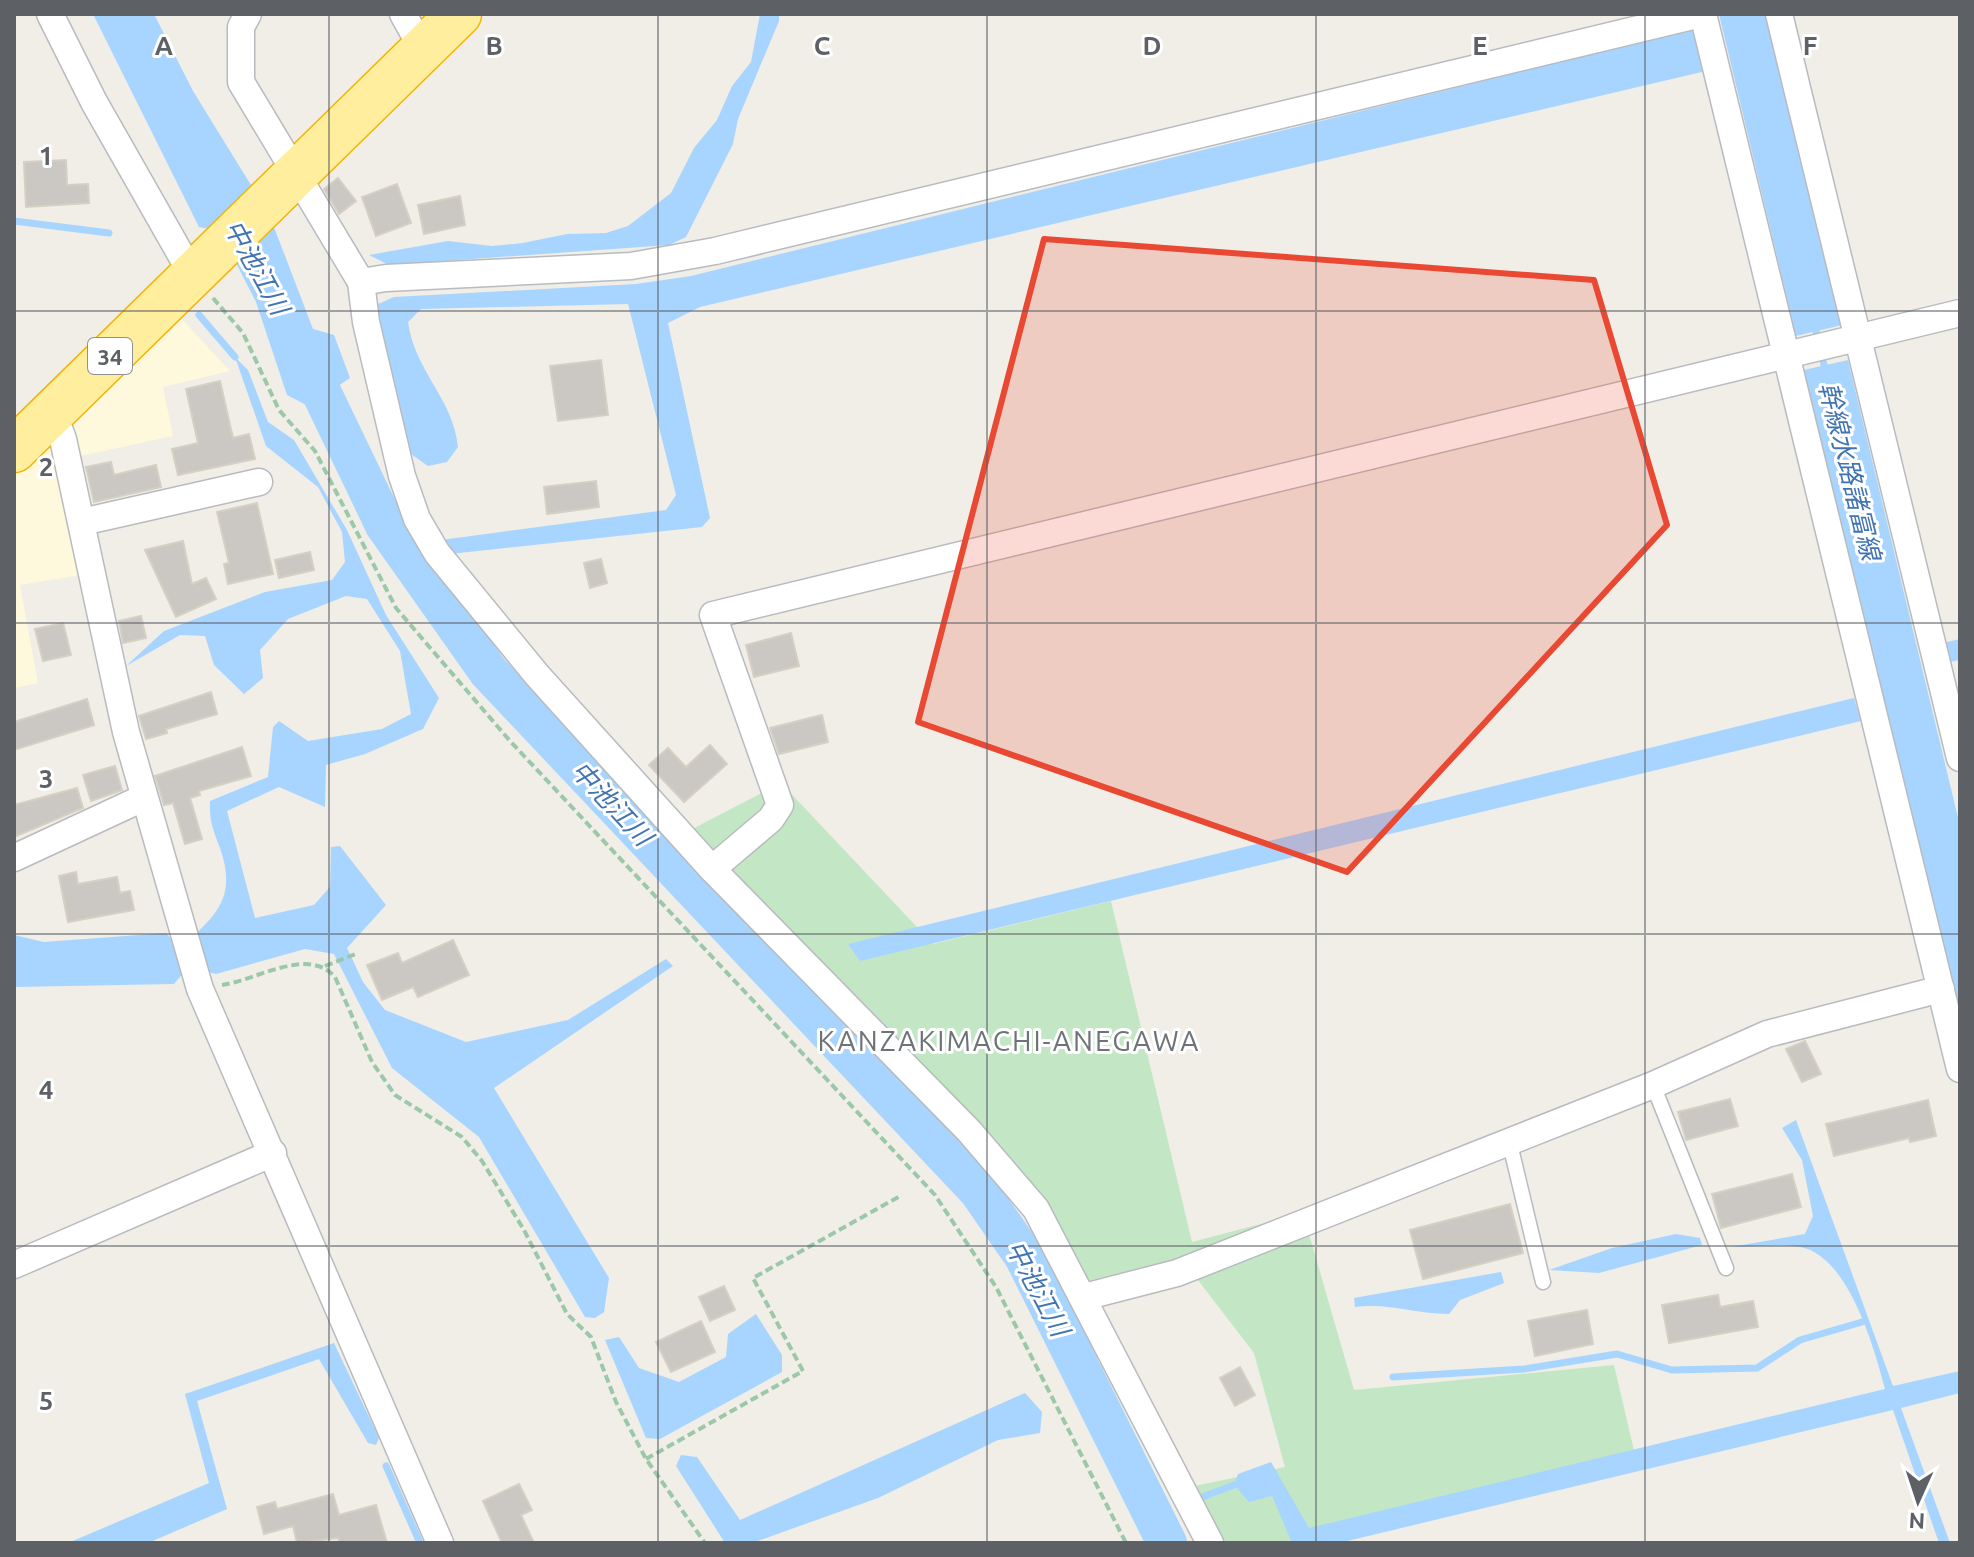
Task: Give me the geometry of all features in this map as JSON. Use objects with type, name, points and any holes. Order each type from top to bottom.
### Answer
[{"type":"highway","name":"34","points":[[14,450],[288,183],[413,32],[459,14]]},
{"type":"street","points":[[50,14],[94,102],[200,269]]},
{"type":"street","points":[[248,14],[241,27],[241,82],[288,183],[361,282],[366,322],[402,476],[417,519],[437,553],[537,675],[712,869],[969,1131],[1036,1209],[1210,1543]]},
{"type":"street","points":[[361,282],[386,278],[631,266],[715,251],[1702,14],[1811,349],[1960,1069]]},
{"type":"street","points":[[1779,14],[1960,758]]},
{"type":"street","points":[[712,869],[771,819],[780,805],[713,615],[1960,313]]},
{"type":"street","points":[[53,412],[63,439],[143,798],[200,989],[440,1543]]},
{"type":"street","points":[[82,522],[259,482]]},
{"type":"street","points":[[14,858],[143,798]]},
{"type":"street","points":[[1084,1297],[1177,1273],[1653,1085],[1767,1034],[1941,989]]},
{"type":"street","points":[[14,1265],[273,1153]]},
{"type":"lane","points":[[1653,1085],[1726,1268]]},
{"type":"lane","points":[[1509,1140],[1543,1282]]},
{"type":"path","points":[[200,269],[243,333],[279,410],[315,451],[396,608],[521,753],[935,1195],[996,1287],[1126,1543]]},
{"type":"path","points":[[200,989],[305,962],[325,966],[358,953]]},
{"type":"path","points":[[325,966],[335,977],[372,1062],[395,1095],[462,1137],[482,1161],[524,1230],[567,1314],[591,1337],[616,1402],[646,1459],[705,1543]]},
{"type":"path","points":[[646,1459],[803,1371],[753,1278],[902,1195]]},
{"type":"highlighted area","points":[[1044,239],[1594,280],[1667,525],[1347,872],[918,722]]},
{"type":"shaded area","points":[[181,318],[230,371],[163,387],[173,436],[62,460],[87,574],[20,585],[38,683],[14,688],[14,476]]},
{"type":"green space","points":[[781,783],[933,944],[1111,901],[1192,1242],[1303,1213],[1354,1390],[1614,1365],[1636,1459],[1309,1543],[1199,1543],[1171,1491],[1285,1467],[1254,1353],[1181,1258],[1067,1286],[1027,1209],[677,837]]},
{"type":"water","points":[[93,14],[154,14],[193,91],[254,190],[219,231],[199,227]]},
{"type":"water","points":[[760,14],[779,14],[779,21],[738,119],[733,144],[686,237],[669,245],[389,265],[369,255],[448,241],[492,246],[523,243],[567,234],[606,233],[628,226],[671,193],[694,148],[717,120],[732,86],[751,62]]},
{"type":"water","points":[[1719,14],[1765,14],[1842,325],[1796,336]]},
{"type":"water","points":[[1695,29],[1706,71],[700,307],[668,323],[710,518],[702,527],[450,554],[441,540],[666,510],[676,495],[628,304],[421,309],[408,322],[412,340],[449,414],[458,447],[447,462],[428,466],[411,454],[379,322],[378,304],[394,297],[636,284],[691,276]]},
{"type":"water","points":[[272,222],[313,329],[334,335],[350,378],[308,406],[287,395],[256,302],[234,259]]},
{"type":"water","points":[[235,357],[248,370],[268,422],[294,440],[347,530],[386,615],[439,698],[423,729],[365,754],[326,765],[325,807],[279,787],[227,811],[255,918],[314,905],[330,887],[331,847],[340,846],[386,905],[347,948],[363,982],[385,1010],[466,1042],[568,1020],[666,959],[673,966],[494,1088],[609,1278],[604,1312],[595,1318],[585,1317],[479,1137],[392,1068],[334,954],[305,949],[216,974],[197,969],[184,972],[174,984],[14,987],[14,935],[44,942],[166,933],[180,948],[203,927],[220,906],[226,881],[225,866],[211,819],[210,801],[268,777],[273,727],[279,721],[308,741],[382,729],[411,714],[400,651],[367,599],[346,596],[288,619],[260,650],[263,678],[244,694],[214,665],[205,636],[180,635],[126,666],[164,631],[265,592],[332,580],[345,562],[342,532],[318,487],[266,446]]},
{"type":"water","points":[[1848,360],[1960,826],[1960,1020],[1804,370]]},
{"type":"water","points":[[1960,639],[1960,660],[1949,662],[1943,643]]},
{"type":"water","points":[[1854,698],[1861,721],[860,961],[848,944]]},
{"type":"water","points":[[1796,1120],[1893,1386],[1960,1371],[1960,1393],[1901,1408],[1950,1543],[1939,1543],[1893,1410],[1339,1543],[1292,1543],[1272,1496],[1249,1502],[1234,1485],[1238,1474],[1271,1462],[1309,1528],[1885,1389],[1866,1328],[1845,1284],[1832,1267],[1817,1254],[1800,1247],[1731,1247],[1805,1234],[1813,1216],[1802,1160],[1782,1128]]},
{"type":"water","points":[[1676,1234],[1700,1238],[1702,1245],[1599,1273],[1549,1270],[1612,1248]]},
{"type":"water","points":[[1501,1272],[1504,1283],[1460,1300],[1449,1314],[1379,1306],[1355,1307],[1354,1298]]},
{"type":"water","points":[[756,1314],[782,1355],[782,1372],[660,1439],[646,1438],[605,1340],[619,1337],[639,1368],[679,1382],[726,1357],[728,1334]]},
{"type":"water","points":[[334,1343],[379,1438],[376,1445],[368,1443],[319,1359],[197,1401],[227,1509],[148,1543],[68,1543],[209,1483],[185,1394]]},
{"type":"water","points":[[1025,1393],[1042,1412],[1040,1433],[998,1440],[878,1498],[752,1543],[725,1543],[676,1466],[681,1455],[697,1457],[740,1520]]},
{"type":"building","points":[[66,160],[67,185],[88,184],[89,203],[26,207],[24,162]]},
{"type":"building","points":[[338,178],[356,201],[339,214],[324,189]]},
{"type":"building","points":[[397,184],[411,223],[376,236],[362,197]]},
{"type":"building","points":[[460,196],[465,225],[424,234],[418,205]]},
{"type":"building","points":[[601,360],[608,415],[558,421],[550,366]]},
{"type":"building","points":[[220,381],[233,438],[249,434],[255,459],[178,475],[172,449],[198,443],[186,389]]},
{"type":"building","points":[[111,462],[114,475],[156,465],[161,487],[94,502],[86,467]]},
{"type":"building","points":[[596,481],[599,507],[547,514],[544,487]]},
{"type":"building","points":[[257,503],[273,574],[228,584],[224,564],[229,563],[217,512]]},
{"type":"building","points":[[183,541],[192,584],[206,578],[216,599],[176,617],[145,550]]},
{"type":"building","points":[[310,552],[314,570],[279,578],[275,560]]},
{"type":"building","points":[[601,559],[607,583],[590,588],[584,563]]},
{"type":"building","points":[[141,616],[146,638],[123,643],[119,621]]},
{"type":"building","points":[[63,623],[71,655],[43,661],[35,629]]},
{"type":"building","points":[[791,633],[799,666],[754,677],[746,645]]},
{"type":"building","points":[[211,692],[217,714],[166,729],[167,733],[146,739],[139,716]]},
{"type":"building","points":[[87,699],[94,725],[14,750],[14,722]]},
{"type":"building","points":[[822,715],[828,742],[779,754],[770,728]]},
{"type":"building","points":[[710,745],[727,764],[684,802],[649,765],[668,748],[686,767]]},
{"type":"building","points":[[242,747],[251,776],[199,791],[200,795],[190,798],[202,839],[185,844],[173,803],[164,805],[155,776]]},
{"type":"building","points":[[115,766],[122,790],[91,801],[83,775]]},
{"type":"building","points":[[77,788],[83,808],[14,837],[14,805]]},
{"type":"building","points":[[76,872],[78,884],[117,877],[120,893],[130,891],[134,910],[68,922],[59,876]]},
{"type":"building","points":[[453,940],[469,975],[418,997],[413,987],[382,1000],[367,965],[398,953],[402,963]]},
{"type":"building","points":[[1805,1041],[1821,1074],[1802,1082],[1786,1049]]},
{"type":"building","points":[[1730,1099],[1738,1126],[1686,1140],[1678,1112]]},
{"type":"building","points":[[1928,1100],[1936,1136],[1910,1142],[1909,1138],[1834,1156],[1826,1124]]},
{"type":"building","points":[[1792,1174],[1801,1207],[1721,1228],[1712,1194]]},
{"type":"building","points":[[1510,1204],[1523,1253],[1423,1279],[1410,1230]]},
{"type":"building","points":[[724,1286],[735,1310],[710,1321],[699,1297]]},
{"type":"building","points":[[1718,1295],[1720,1307],[1753,1301],[1758,1327],[1669,1343],[1662,1305]]},
{"type":"building","points":[[1587,1310],[1593,1344],[1535,1356],[1528,1321]]},
{"type":"building","points":[[701,1321],[715,1352],[671,1372],[656,1342]]},
{"type":"building","points":[[1240,1367],[1255,1395],[1235,1406],[1220,1378]]},
{"type":"building","points":[[519,1484],[532,1510],[521,1515],[534,1543],[502,1543],[483,1501]]},
{"type":"building","points":[[333,1494],[339,1515],[376,1505],[387,1543],[340,1543],[338,1538],[297,1543],[293,1526],[264,1534],[257,1507],[275,1502],[277,1509]]},
{"type":"waterway","points":[[14,221],[109,233]]},
{"type":"waterway","points":[[199,315],[235,357]]},
{"type":"waterway","name":"幹線水路諸富線","points":[[1814,323],[1826,373]]},
{"type":"waterway","name":"中池江川","points":[[299,346],[385,525],[488,671],[979,1191],[1024,1256],[1167,1543]]},
{"type":"waterway","points":[[1393,1377],[1524,1369],[1617,1354],[1672,1370],[1757,1368],[1800,1340],[1862,1322]]},
{"type":"waterway","points":[[386,1466],[420,1543]]},
{"type":"waterway","points":[[1197,1499],[1234,1485]]},
{"type":"district","name":"KANZAKIMACHI-ANEGAWA","points":[[1009,1040]]}]
